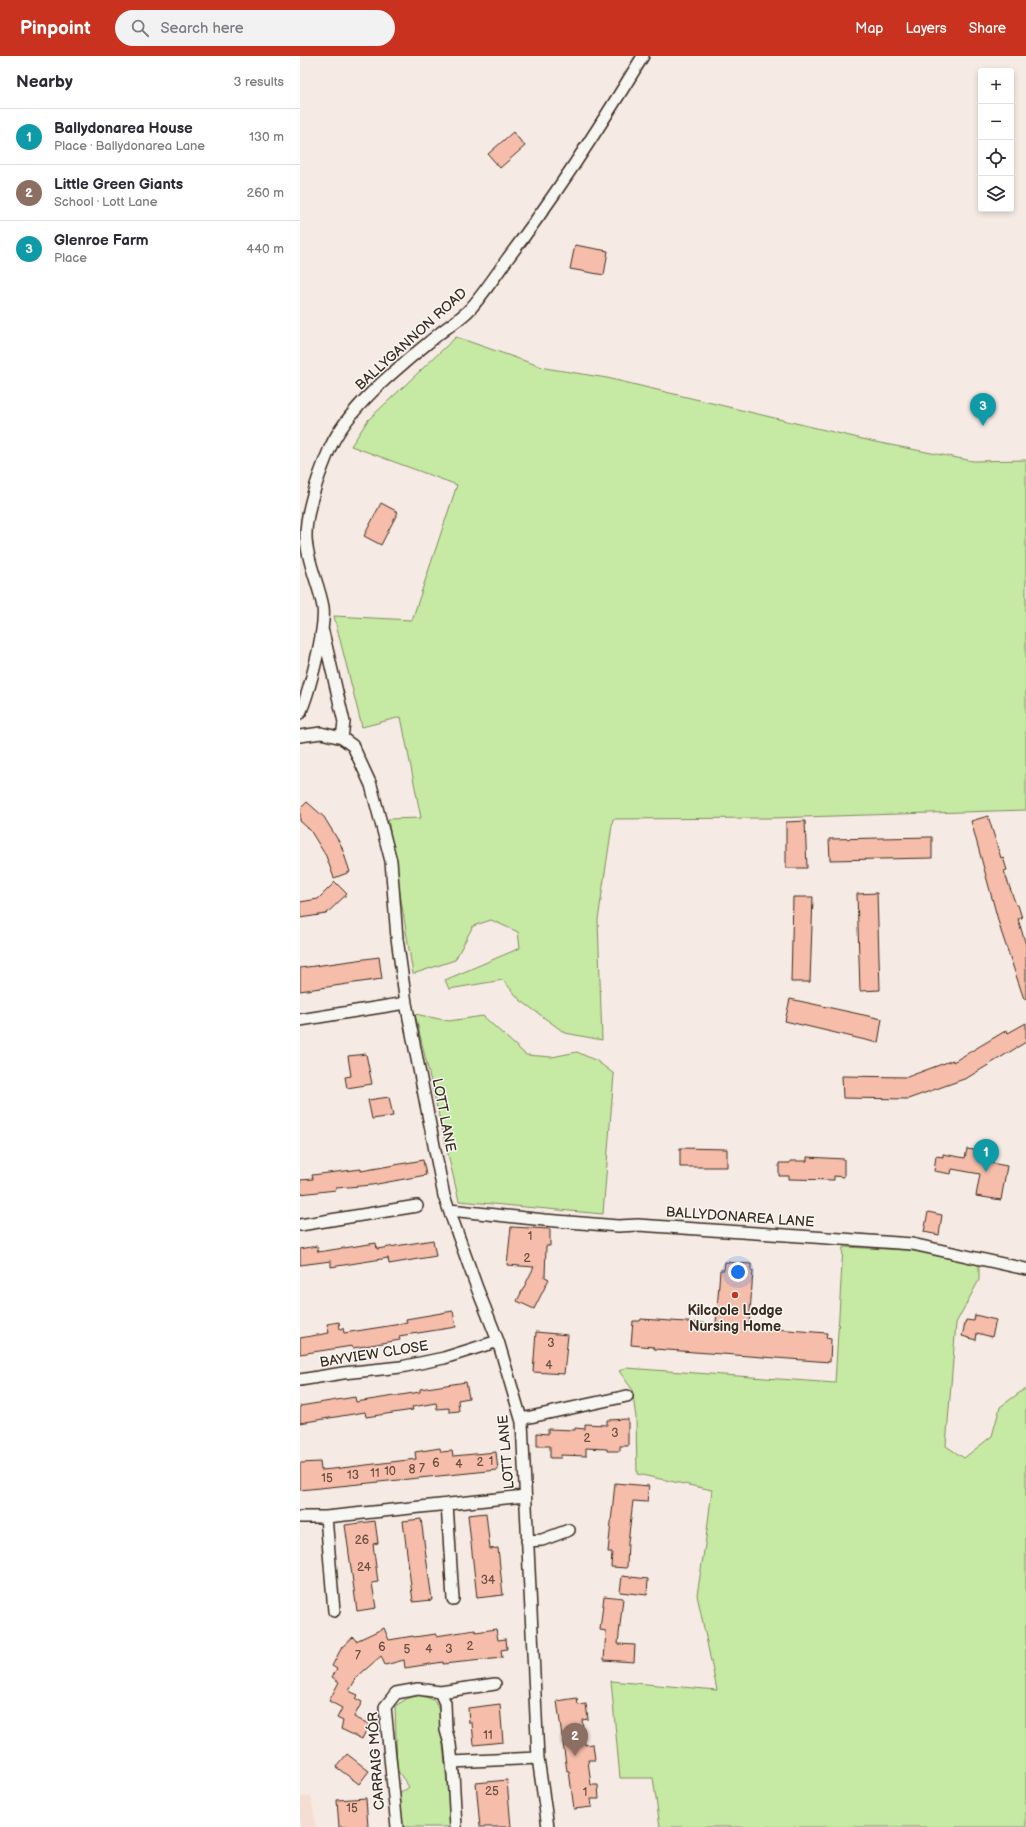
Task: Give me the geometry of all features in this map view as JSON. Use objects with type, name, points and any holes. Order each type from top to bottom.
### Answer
[{"type":"street","name":"BALLYGANNON ROAD","points":[[300,713],[310,682],[323,629],[324,609],[306,540],[307,522],[317,482],[330,448],[341,428],[378,387],[410,358],[470,310],[536,222],[599,127],[643,56]]},
{"type":"street","name":"BALLYGANNON ROAD","points":[[323,629],[344,722],[342,738]]},
{"type":"street","points":[[300,736],[321,733],[342,738]]},
{"type":"street","name":"LOTT LANE","points":[[342,738],[353,746],[371,785],[391,861],[397,938],[406,1003],[444,1196],[498,1341],[521,1418],[538,1758],[548,1827]]},
{"type":"street","points":[[300,1020],[406,1003]]},
{"type":"street","points":[[300,1224],[417,1206]]},
{"type":"street","name":"BALLYDONAREA LANE","points":[[450,1210],[618,1226],[638,1225],[912,1244],[1026,1269]]},
{"type":"street","name":"BAYVIEW CLOSE","points":[[300,1380],[343,1373],[401,1368],[444,1358],[498,1341]]},
{"type":"street","points":[[521,1418],[627,1396]]},
{"type":"street","points":[[300,1517],[326,1516],[525,1496]]},
{"type":"street","points":[[447,1504],[454,1599]]},
{"type":"street","points":[[326,1516],[334,1612]]},
{"type":"street","points":[[527,1541],[542,1540],[569,1530]]},
{"type":"street","name":"CARRAIG MÓR","points":[[397,1827],[385,1707],[396,1692],[418,1689],[440,1692],[495,1684]]},
{"type":"street","points":[[440,1692],[445,1703],[446,1730],[450,1744],[456,1827]]},
{"type":"street","points":[[452,1762],[538,1758]]},
{"type":"shaded area","points":[[311,1795],[316,1827],[300,1827],[300,1798]]},
{"type":"green space","points":[[456,337],[545,368],[607,378],[875,442],[973,461],[1026,460],[1026,810],[771,818],[613,819],[598,920],[602,1040],[565,1033],[520,1000],[503,980],[449,989],[445,980],[520,948],[518,932],[491,920],[473,926],[455,960],[413,974],[388,819],[421,818],[401,717],[362,727],[334,616],[412,620],[457,485],[351,446],[368,420]]},
{"type":"green space","points":[[415,1014],[449,1021],[483,1016],[526,1055],[552,1057],[577,1052],[597,1061],[614,1074],[603,1214],[459,1201]]},
{"type":"green space","points":[[843,1247],[909,1250],[979,1262],[979,1280],[956,1323],[946,1446],[964,1458],[992,1436],[1000,1407],[1026,1388],[1026,1827],[660,1827],[653,1778],[620,1778],[611,1681],[717,1690],[697,1595],[712,1490],[637,1474],[636,1418],[632,1389],[619,1371],[626,1368],[835,1383]]},
{"type":"green space","points":[[420,1695],[434,1700],[439,1710],[452,1827],[402,1827],[398,1795],[409,1787],[397,1770],[395,1706],[408,1698]]},
{"type":"building","points":[[513,132],[525,146],[500,168],[488,154]]},
{"type":"building","points":[[575,245],[608,251],[604,275],[570,269]]},
{"type":"building","points":[[381,503],[398,512],[381,545],[364,536]]},
{"type":"building","points":[[307,802],[324,817],[341,845],[350,872],[334,878],[326,856],[310,830],[300,821],[300,809]]},
{"type":"building","points":[[988,816],[1001,858],[1003,857],[1007,870],[1004,871],[1022,918],[1018,919],[1026,945],[1026,999],[1024,999],[1001,931],[971,821]]},
{"type":"building","points":[[805,821],[807,868],[786,868],[786,822]]},
{"type":"building","points":[[932,837],[932,858],[830,860],[829,839]]},
{"type":"building","points":[[335,882],[347,894],[326,914],[300,918],[300,902],[318,899]]},
{"type":"building","points":[[877,893],[880,990],[860,991],[857,894]]},
{"type":"building","points":[[793,897],[813,897],[810,982],[791,982]]},
{"type":"building","points":[[379,957],[382,979],[300,991],[300,968]]},
{"type":"building","points":[[790,999],[882,1019],[878,1043],[785,1021]]},
{"type":"building","points":[[1026,1023],[1026,1042],[967,1078],[908,1099],[843,1098],[842,1076],[907,1077],[953,1060],[953,1062],[1007,1030],[1008,1033]]},
{"type":"building","points":[[366,1054],[372,1084],[347,1088],[345,1077],[351,1076],[348,1056]]},
{"type":"building","points":[[389,1097],[393,1116],[372,1119],[368,1100]]},
{"type":"building","points":[[680,1148],[727,1149],[727,1167],[680,1167]]},
{"type":"building","points":[[967,1149],[981,1151],[980,1161],[1007,1166],[1001,1200],[976,1196],[980,1174],[952,1169],[951,1174],[934,1171],[936,1156],[943,1157],[943,1154],[965,1158]]},
{"type":"building","points":[[807,1157],[844,1159],[844,1177],[834,1176],[834,1180],[789,1179],[789,1176],[779,1176],[779,1163],[790,1163],[790,1161],[807,1161]]},
{"type":"building","points":[[423,1160],[426,1175],[372,1185],[336,1188],[336,1190],[300,1194],[300,1180],[313,1179],[312,1175],[361,1169],[361,1171]]},
{"type":"building","points":[[928,1212],[942,1215],[939,1235],[924,1232]]},
{"type":"building","points":[[511,1227],[550,1229],[550,1246],[546,1246],[545,1277],[549,1279],[534,1309],[517,1301],[534,1267],[507,1265]]},
{"type":"building","points":[[433,1240],[436,1256],[389,1264],[388,1258],[331,1267],[331,1261],[300,1265],[300,1249],[317,1246],[318,1252],[376,1243],[377,1249]]},
{"type":"building","name":"Kilcoole Lodge Nursing Home","points":[[725,1262],[751,1264],[751,1271],[753,1271],[749,1327],[827,1333],[826,1338],[831,1339],[830,1362],[654,1349],[654,1347],[631,1345],[633,1321],[640,1321],[641,1319],[716,1324],[720,1270],[724,1270]]},
{"type":"building","points":[[453,1311],[456,1327],[399,1336],[400,1340],[353,1348],[352,1346],[300,1354],[300,1338],[329,1333],[327,1324],[339,1322],[340,1329],[343,1328],[344,1333],[407,1323],[406,1319]]},
{"type":"building","points":[[975,1315],[996,1320],[992,1337],[977,1333],[976,1340],[962,1336],[966,1320],[974,1321]]},
{"type":"building","points":[[536,1332],[568,1335],[564,1374],[533,1372]]},
{"type":"building","points":[[466,1382],[469,1398],[458,1400],[459,1411],[449,1412],[449,1408],[437,1409],[436,1403],[412,1407],[413,1410],[366,1417],[365,1412],[300,1423],[300,1406],[355,1397],[356,1402],[420,1392],[420,1389]]},
{"type":"building","points":[[628,1419],[628,1446],[620,1446],[620,1451],[586,1448],[586,1456],[561,1455],[561,1458],[550,1458],[550,1446],[537,1446],[537,1433],[548,1434],[548,1429],[585,1429],[585,1424],[607,1425],[607,1420]]},
{"type":"building","points":[[440,1448],[441,1452],[452,1451],[453,1456],[496,1452],[498,1470],[300,1490],[300,1463],[320,1462],[321,1470],[333,1469],[416,1459],[415,1452]]},
{"type":"building","points":[[615,1483],[649,1486],[647,1502],[633,1501],[628,1542],[627,1568],[611,1567],[612,1552],[608,1552]]},
{"type":"building","points":[[486,1513],[490,1549],[498,1548],[503,1595],[477,1598],[468,1515]]},
{"type":"building","points":[[421,1519],[432,1600],[413,1602],[403,1521]]},
{"type":"building","points":[[375,1521],[378,1543],[373,1544],[378,1582],[372,1583],[376,1608],[357,1611],[345,1525]]},
{"type":"building","points":[[622,1576],[648,1579],[647,1595],[620,1592]]},
{"type":"building","points":[[604,1596],[623,1598],[618,1644],[635,1645],[634,1662],[604,1660],[606,1631],[600,1630]]},
{"type":"building","points":[[384,1628],[389,1640],[413,1636],[436,1634],[436,1636],[475,1630],[476,1632],[496,1629],[498,1640],[506,1639],[507,1649],[501,1650],[502,1658],[443,1664],[443,1662],[405,1668],[404,1660],[385,1665],[381,1656],[357,1677],[349,1691],[358,1695],[355,1698],[362,1702],[354,1717],[369,1724],[362,1739],[341,1729],[343,1721],[337,1718],[342,1708],[329,1701],[339,1682],[332,1677],[337,1669],[332,1666],[342,1647],[353,1637],[356,1641]]},
{"type":"building","points":[[577,1698],[578,1705],[586,1704],[588,1719],[582,1720],[585,1745],[593,1744],[595,1760],[588,1760],[591,1785],[598,1785],[599,1799],[591,1799],[592,1807],[574,1809],[557,1701]]},
{"type":"building","points":[[500,1704],[503,1742],[474,1745],[472,1723],[469,1723],[468,1708]]},
{"type":"building","points":[[347,1754],[369,1771],[359,1784],[336,1767]]},
{"type":"building","points":[[507,1780],[511,1827],[480,1827],[476,1783]]},
{"type":"building","points":[[366,1798],[368,1827],[339,1827],[337,1800]]},
{"type":"place","name":"Glenroe Farm","points":[[983,426]]},
{"type":"place","name":"Ballydonarea House","points":[[986,1172]]},
{"type":"place","name":"Kilcoole Lodge Nursing Home","points":[[735,1295]]},
{"type":"place","name":"Little Green Giants","points":[[575,1756]]}]
